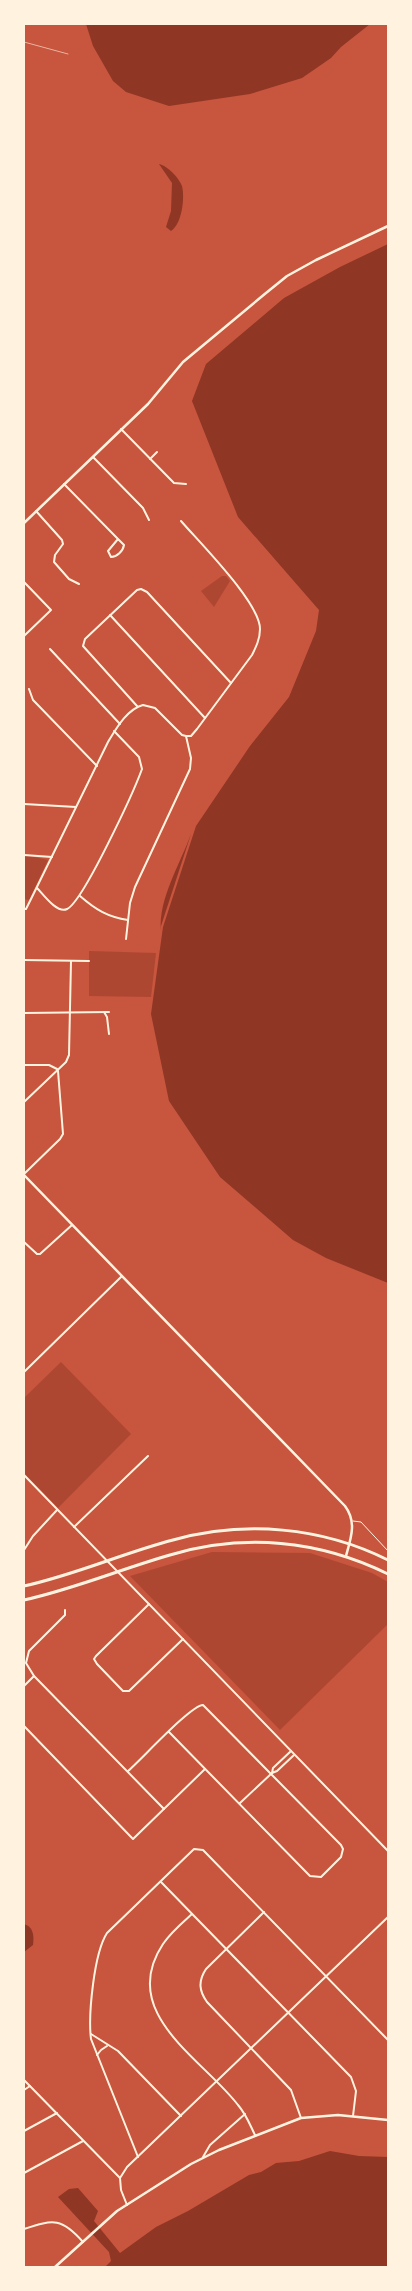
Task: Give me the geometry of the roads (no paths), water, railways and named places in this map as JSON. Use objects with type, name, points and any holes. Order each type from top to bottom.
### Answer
[{"type":"main road","points":[[24,1586],[178,1538],[234,1529],[293,1531],[321,1536],[350,1544],[388,1560]]},
{"type":"main road","points":[[24,1600],[179,1552],[236,1542],[292,1544],[346,1556],[388,1574]]},
{"type":"street","points":[[24,523],[156,396],[183,362],[288,276],[326,254],[388,226]]},
{"type":"street","points":[[122,429],[174,483],[186,484]]},
{"type":"street","points":[[150,459],[157,452]]},
{"type":"street","points":[[93,457],[143,508],[149,520]]},
{"type":"street","points":[[64,484],[124,545],[124,548],[117,555],[111,557],[108,551],[118,539]]},
{"type":"street","points":[[36,512],[62,540],[63,544],[55,555],[54,562],[69,578],[79,584]]},
{"type":"street","points":[[24,909],[26,909],[37,888],[114,731],[120,724],[137,706],[145,705],[152,707],[182,735],[192,734],[231,684],[256,647],[260,636],[259,619],[247,598],[182,521]]},
{"type":"street","points":[[24,584],[51,610],[24,636]]},
{"type":"street","points":[[137,706],[83,646],[85,639],[133,593],[141,589],[145,590],[231,684]]},
{"type":"street","points":[[110,615],[205,718]]},
{"type":"street","points":[[50,649],[120,724]]},
{"type":"street","points":[[29,689],[32,700],[97,766]]},
{"type":"street","points":[[37,888],[62,910],[67,909],[80,896],[142,770],[139,757],[114,731]]},
{"type":"street","points":[[126,939],[135,887],[188,775],[191,763],[186,736]]},
{"type":"street","points":[[24,752],[24,770]]},
{"type":"street","points":[[24,804],[76,807]]},
{"type":"street","points":[[24,855],[52,857]]},
{"type":"street","points":[[80,896],[98,912],[128,920]]},
{"type":"street","points":[[24,960],[89,961]]},
{"type":"street","points":[[24,1102],[66,1062],[69,1055],[71,961]]},
{"type":"street","points":[[103,1012],[107,1017],[109,1034]]},
{"type":"street","points":[[24,1013],[109,1012]]},
{"type":"street","points":[[24,1065],[49,1065],[57,1069]]},
{"type":"street","points":[[57,1069],[63,1134],[24,1175],[345,1506],[352,1521],[350,1544],[346,1556]]},
{"type":"street","points":[[24,1242],[37,1254],[40,1254],[72,1225]]},
{"type":"street","points":[[24,1372],[122,1276]]},
{"type":"street","points":[[74,1527],[148,1456]]},
{"type":"street","points":[[24,1475],[388,1851]]},
{"type":"street","points":[[24,1550],[26,1545],[57,1510]]},
{"type":"street","points":[[149,1604],[94,1659],[123,1691],[129,1691],[183,1639]]},
{"type":"street","points":[[65,1610],[66,1615],[29,1651],[26,1663],[34,1676],[164,1809]]},
{"type":"street","points":[[24,1686],[34,1676]]},
{"type":"street","points":[[128,1771],[169,1732],[196,1707],[203,1704],[341,1845],[343,1849],[341,1857],[321,1876],[310,1876],[169,1732]]},
{"type":"street","points":[[24,1726],[133,1839],[205,1769]]},
{"type":"street","points":[[272,1773],[273,1768],[291,1751]]},
{"type":"street","points":[[240,1803],[294,1755]]},
{"type":"street","points":[[280,1762],[283,1766]]},
{"type":"street","points":[[138,2157],[96,2056],[90,2034],[101,1944],[114,1926],[192,1850],[200,1848],[203,1850],[388,2040]]},
{"type":"street","points":[[160,1881],[351,2077],[356,2091],[353,2116]]},
{"type":"street","points":[[264,1912],[204,1971],[200,1982],[201,1992],[207,2002],[291,2090],[301,2118]]},
{"type":"street","points":[[192,1914],[170,1936],[157,1954],[151,1974],[152,1999],[158,2016],[166,2030],[238,2104],[245,2114],[254,2135]]},
{"type":"street","points":[[120,2178],[138,2157],[388,1918]]},
{"type":"street","points":[[90,2034],[118,2051],[181,2116]]},
{"type":"street","points":[[96,2056],[100,2050],[107,2046]]},
{"type":"street","points":[[24,2080],[120,2178],[121,2190],[127,2205]]},
{"type":"street","points":[[24,2090],[30,2086]]},
{"type":"street","points":[[24,2131],[56,2113]]},
{"type":"street","points":[[203,2157],[210,2145],[245,2114]]},
{"type":"street","points":[[55,2267],[127,2205],[203,2157],[254,2135],[301,2118],[322,2115],[388,2120]]},
{"type":"street","points":[[24,2173],[84,2141]]},
{"type":"street","points":[[24,2228],[60,2222],[68,2226],[83,2242]]},
{"type":"lane","points":[[352,1521],[360,1522],[388,1551]]},
{"type":"railway","points":[[24,42],[68,54]]}]
